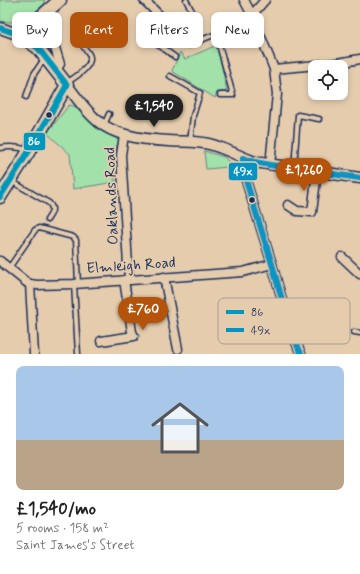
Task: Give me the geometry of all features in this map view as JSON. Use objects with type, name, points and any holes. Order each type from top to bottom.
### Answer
[{"type":"main road","points":[[46,12],[60,0]]},
{"type":"main road","points":[[0,197],[29,151],[67,84],[38,48]]},
{"type":"street","points":[[144,0],[156,12]]},
{"type":"street","points":[[244,0],[250,12]]},
{"type":"street","points":[[255,12],[265,0]]},
{"type":"street","points":[[0,28],[12,32]]},
{"type":"street","points":[[264,45],[274,70],[278,94],[270,165]]},
{"type":"street","points":[[55,48],[60,64],[56,70]]},
{"type":"street","points":[[274,70],[360,59]]},
{"type":"street","points":[[67,84],[84,107],[100,123],[111,130],[124,135],[165,141],[208,144],[221,147],[255,162],[360,178]]},
{"type":"street","name":"Oaklands Road","points":[[101,341],[134,336],[132,332],[127,280],[121,155],[124,135]]},
{"type":"street","points":[[243,158],[243,171],[282,298]]},
{"type":"street","points":[[288,205],[297,211],[312,212],[317,172]]},
{"type":"street","points":[[342,257],[360,274]]},
{"type":"street","points":[[0,261],[30,284],[34,354]]},
{"type":"street","name":"Elmleigh Road","points":[[30,284],[76,284],[243,272],[272,264]]},
{"type":"street","points":[[164,277],[178,349]]},
{"type":"street","points":[[297,344],[301,354]]},
{"type":"lane","points":[[186,0],[193,12]]},
{"type":"lane","points":[[67,84],[89,65],[90,58],[85,48]]},
{"type":"lane","points":[[220,48],[233,95],[220,95]]},
{"type":"lane","points":[[164,49],[175,57]]},
{"type":"lane","points":[[26,97],[34,74],[46,58]]},
{"type":"lane","points":[[170,76],[200,93],[193,116],[190,143]]},
{"type":"lane","points":[[103,125],[109,114]]},
{"type":"lane","points":[[294,169],[298,115],[319,119]]},
{"type":"lane","points":[[0,148],[7,146],[29,151]]},
{"type":"lane","points":[[10,181],[52,206],[52,211],[47,220]]},
{"type":"lane","points":[[9,268],[35,230],[39,228],[73,237],[76,240],[78,354]]},
{"type":"lane","points":[[354,332],[360,333]]},
{"type":"green space","points":[[0,0],[44,0],[45,3],[34,12],[12,12],[12,22],[0,21]]},
{"type":"green space","points":[[211,48],[218,48],[227,91],[217,92],[215,98],[172,71],[180,52],[185,59]]},
{"type":"green space","points":[[69,105],[74,106],[97,129],[119,140],[114,154],[115,182],[73,189],[70,154],[47,133]]},
{"type":"green space","points":[[204,151],[224,157],[229,162],[229,167],[206,169]]},
{"type":"transit line","name":"86","points":[[0,28],[20,35],[38,48],[67,85]]},
{"type":"transit line","name":"86","points":[[0,197],[29,151],[67,85]]},
{"type":"transit line","name":"49x","points":[[282,298],[243,171],[243,158],[270,165],[360,178]]},
{"type":"transit line","name":"49x","points":[[297,344],[301,354]]}]
